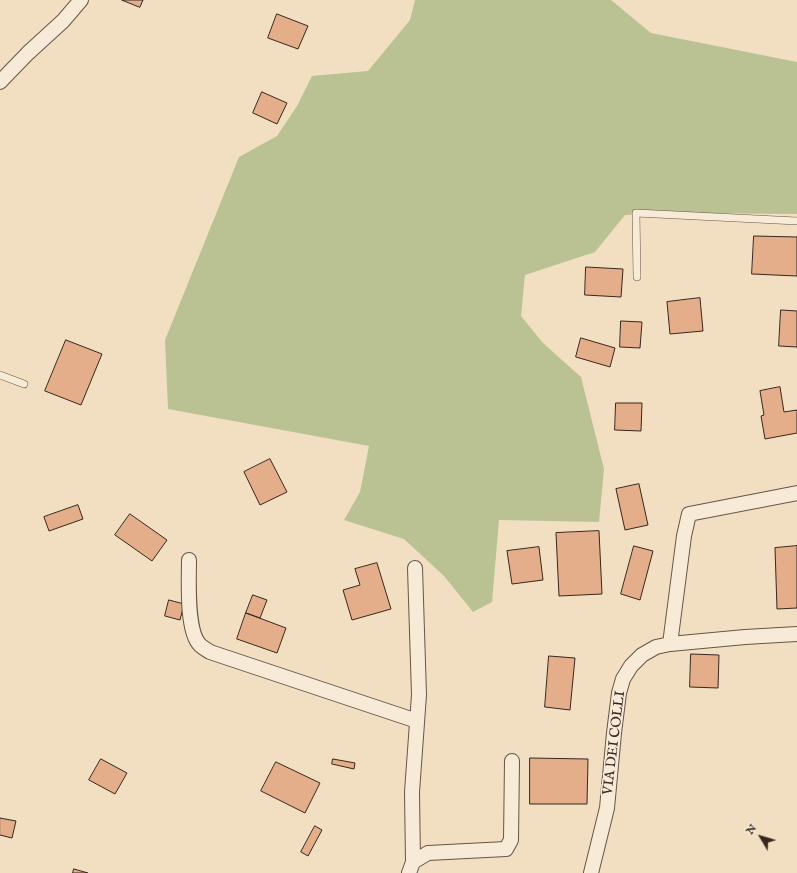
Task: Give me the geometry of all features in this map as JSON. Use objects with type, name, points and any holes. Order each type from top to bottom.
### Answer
[{"type":"street","points":[[0,82],[32,49],[60,24],[81,0]]},
{"type":"street","points":[[670,644],[684,536],[689,514],[797,493]]},
{"type":"street","points":[[188,560],[189,616],[199,645],[210,652],[417,721]]},
{"type":"street","points":[[411,868],[412,792],[419,695],[415,568]]},
{"type":"street","name":"VIA DEI COLLI","points":[[591,873],[607,808],[616,717],[623,679],[631,666],[642,654],[656,647],[670,644],[797,634]]},
{"type":"street","points":[[411,868],[428,853],[506,849],[511,840],[512,761]]},
{"type":"lane","points":[[637,277],[636,213],[797,221]]},
{"type":"lane","points":[[0,375],[24,384]]},
{"type":"green space","points":[[415,0],[611,0],[651,33],[797,62],[797,214],[676,213],[625,215],[595,252],[525,275],[521,316],[543,343],[581,377],[604,469],[599,522],[499,520],[492,602],[473,612],[444,576],[404,539],[344,520],[360,492],[369,446],[168,409],[165,340],[239,157],[277,136],[297,106],[312,76],[368,71],[410,20]]},
{"type":"building","points":[[122,0],[143,0],[140,7]]},
{"type":"building","points":[[277,14],[308,26],[298,49],[268,38]]},
{"type":"building","points":[[262,92],[287,103],[277,124],[253,113]]},
{"type":"building","points":[[754,236],[797,237],[797,276],[752,274]]},
{"type":"building","points":[[586,267],[623,269],[621,297],[585,295]]},
{"type":"building","points":[[700,298],[703,331],[670,334],[667,302]]},
{"type":"building","points":[[781,310],[797,311],[797,347],[779,346]]},
{"type":"building","points":[[621,321],[642,322],[640,348],[620,347]]},
{"type":"building","points":[[581,338],[615,348],[610,367],[576,357]]},
{"type":"building","points":[[66,340],[102,354],[81,405],[45,391]]},
{"type":"building","points":[[780,387],[784,412],[797,410],[797,433],[765,439],[761,416],[764,415],[760,391]]},
{"type":"building","points":[[616,403],[642,403],[641,431],[615,430]]},
{"type":"building","points":[[270,459],[287,492],[260,505],[244,472]]},
{"type":"building","points":[[639,484],[648,525],[625,530],[616,489]]},
{"type":"building","points":[[78,505],[83,519],[49,531],[44,517]]},
{"type":"building","points":[[130,514],[167,540],[152,561],[115,535]]},
{"type":"building","points":[[599,531],[602,594],[559,596],[556,533]]},
{"type":"building","points":[[634,546],[653,551],[640,600],[621,594]]},
{"type":"building","points":[[797,546],[797,608],[777,609],[775,548]]},
{"type":"building","points":[[539,547],[543,580],[512,584],[507,551]]},
{"type":"building","points":[[377,563],[391,609],[352,620],[343,590],[360,585],[355,569]]},
{"type":"building","points":[[253,595],[267,600],[260,618],[246,613]]},
{"type":"building","points":[[169,600],[184,604],[180,620],[165,616]]},
{"type":"building","points":[[246,613],[286,628],[277,653],[237,639]]},
{"type":"building","points":[[691,654],[719,655],[718,688],[690,687]]},
{"type":"building","points":[[549,656],[575,658],[570,710],[545,707]]},
{"type":"building","points":[[530,758],[588,759],[587,804],[530,804]]},
{"type":"building","points":[[101,759],[127,773],[115,794],[89,780]]},
{"type":"building","points":[[333,759],[355,763],[354,769],[332,764]]},
{"type":"building","points":[[276,762],[320,783],[305,813],[261,791]]},
{"type":"building","points":[[0,818],[16,821],[12,838],[0,835]]},
{"type":"building","points":[[315,826],[322,830],[308,856],[301,852]]},
{"type":"building","points":[[74,869],[88,873],[73,873]]}]
